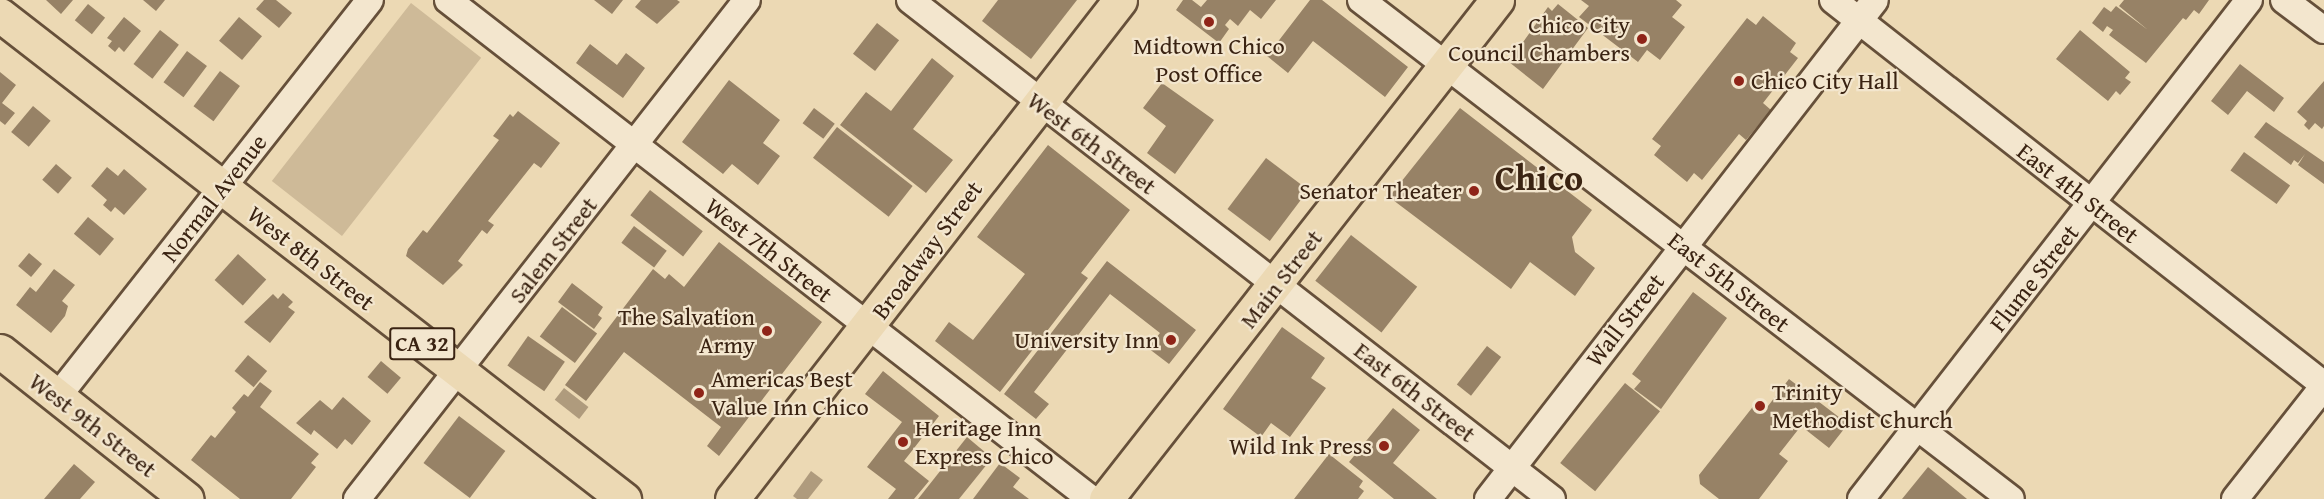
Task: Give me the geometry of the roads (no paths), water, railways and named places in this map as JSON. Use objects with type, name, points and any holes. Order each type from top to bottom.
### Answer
[{"type":"main road","name":"Broadway Street","points":[[732,499],[1120,0]]},
{"type":"main road","name":"Main Street","points":[[1106,499],[1277,284],[1497,0]]},
{"type":"main road","name":"West 8th Street","points":[[0,15],[624,499]]},
{"type":"main road","name":"West 9th Street","points":[[0,351],[187,499]]},
{"type":"street","name":"Normal Avenue","points":[[58,396],[370,0]]},
{"type":"street","name":"West 7th Street","points":[[448,0],[1091,499]]},
{"type":"street","name":"Salem Street","points":[[357,499],[747,0]]},
{"type":"street","name":"West 6th Street","points":[[910,0],[1039,103],[1277,284]]},
{"type":"street","name":"East 5th Street","points":[[1361,0],[2011,499]]},
{"type":"street","name":"East 4th Street","points":[[1833,0],[2324,385]]},
{"type":"street","name":"Wall Street","points":[[1488,499],[1875,0]]},
{"type":"street","name":"Flume Street","points":[[1861,499],[2092,205],[2249,0]]},
{"type":"street","points":[[2284,0],[2324,30]]},
{"type":"street","name":"East 6th Street","points":[[1277,284],[1510,470],[1552,499]]},
{"type":"street","points":[[2235,499],[2324,385]]},
{"type":"place","name":"Midtown Chico Post Office","points":[[1209,22]]},
{"type":"place","name":"Chico City Council Chambers","points":[[1642,39]]},
{"type":"place","name":"Chico City Hall","points":[[1739,81]]},
{"type":"place","name":"Senator Theater","points":[[1474,191]]},
{"type":"place","name":"The Salvation Army","points":[[767,331]]},
{"type":"place","name":"University Inn","points":[[1171,340]]},
{"type":"place","name":"Americas Best Value Inn Chico","points":[[699,393]]},
{"type":"place","name":"Trinity Methodist Church","points":[[1760,406]]},
{"type":"place","name":"Heritage Inn Express Chico","points":[[903,442]]},
{"type":"place","name":"Wild Ink Press","points":[[1384,446]]},
{"type":"district","name":"Chico","points":[[1539,177]]}]
